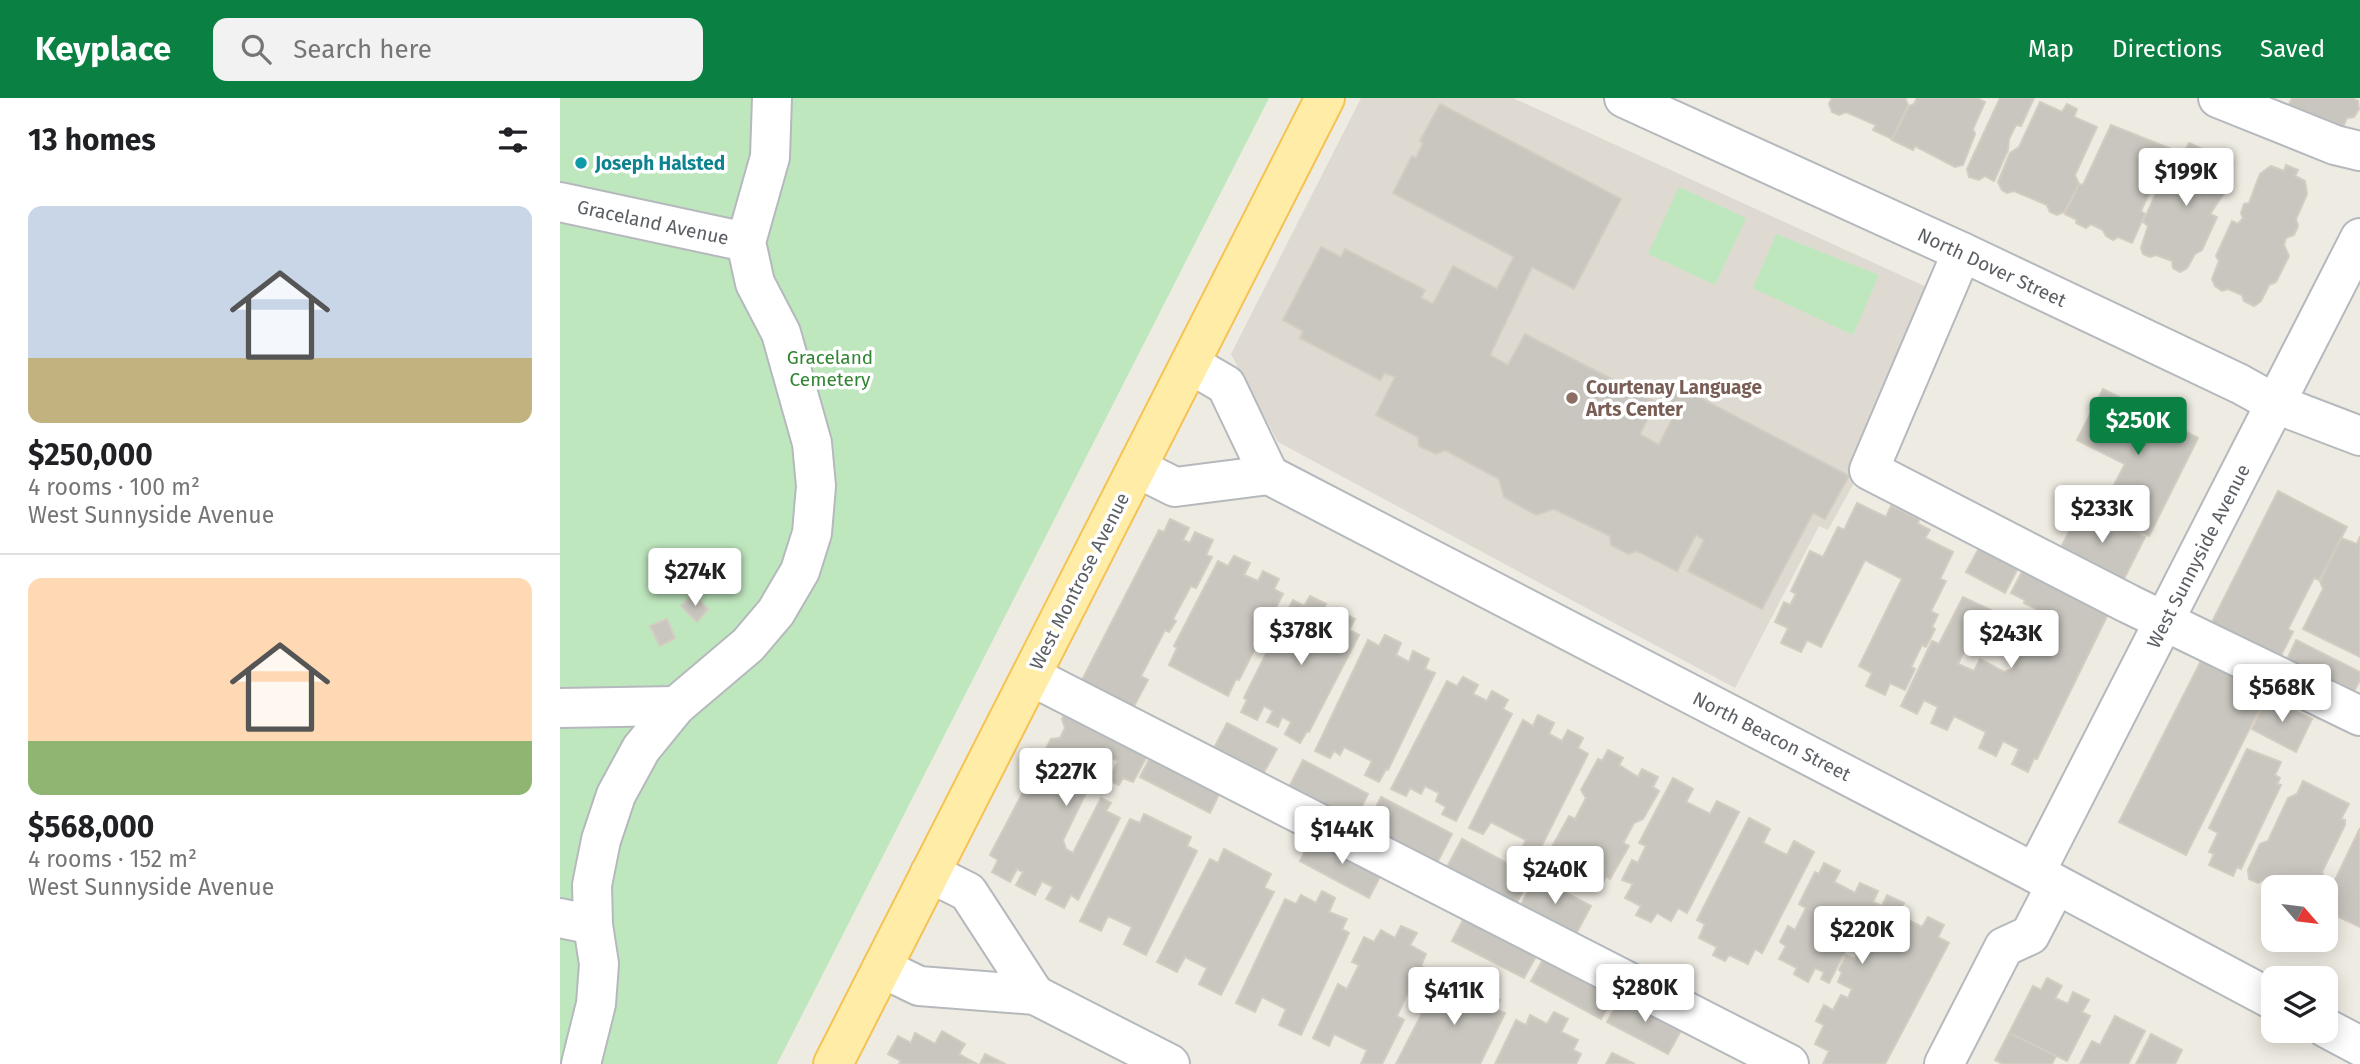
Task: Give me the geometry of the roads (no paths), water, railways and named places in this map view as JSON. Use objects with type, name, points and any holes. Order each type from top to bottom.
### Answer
[{"type":"main road","name":"West Montrose Avenue","points":[[833,1064],[1325,98]]},
{"type":"street","points":[[581,1064],[596,1004],[599,964],[576,921],[592,885],[601,840],[617,794],[640,749],[677,706],[748,645],[776,612],[800,571],[812,533],[816,486],[812,443],[780,333],[755,283],[746,242],[770,157],[772,98]]},
{"type":"street","name":"North Dover Street","points":[[1624,98],[1962,252],[2240,384],[2276,404],[2360,436]]},
{"type":"street","points":[[2218,98],[2335,145],[2360,151]]},
{"type":"street","name":"Graceland Avenue","points":[[560,202],[746,242]]},
{"type":"street","name":"West Sunnyside Avenue","points":[[1944,1064],[2004,947],[2030,935],[2046,879],[2164,622],[2360,238]]},
{"type":"street","points":[[1962,252],[1870,470],[2164,622],[2360,716]]},
{"type":"street","points":[[1137,468],[1175,487],[1269,475],[1226,385],[1189,364]]},
{"type":"street","name":"North Beacon Street","points":[[1269,475],[2261,994]]},
{"type":"street","points":[[1031,676],[1789,1064]]},
{"type":"street","points":[[560,708],[677,706]]},
{"type":"street","points":[[930,873],[968,892],[1035,995]]},
{"type":"street","points":[[882,968],[919,986],[1035,995],[1170,1064]]},
{"type":"street","points":[[2338,1034],[2360,1046]]},
{"type":"place","name":"Joseph Halsted","points":[[581,163]]},
{"type":"place","name":"Courtenay Language Arts Center","points":[[1572,398]]},
{"type":"park label","name":"Graceland Cemetery","points":[[830,368]]}]
